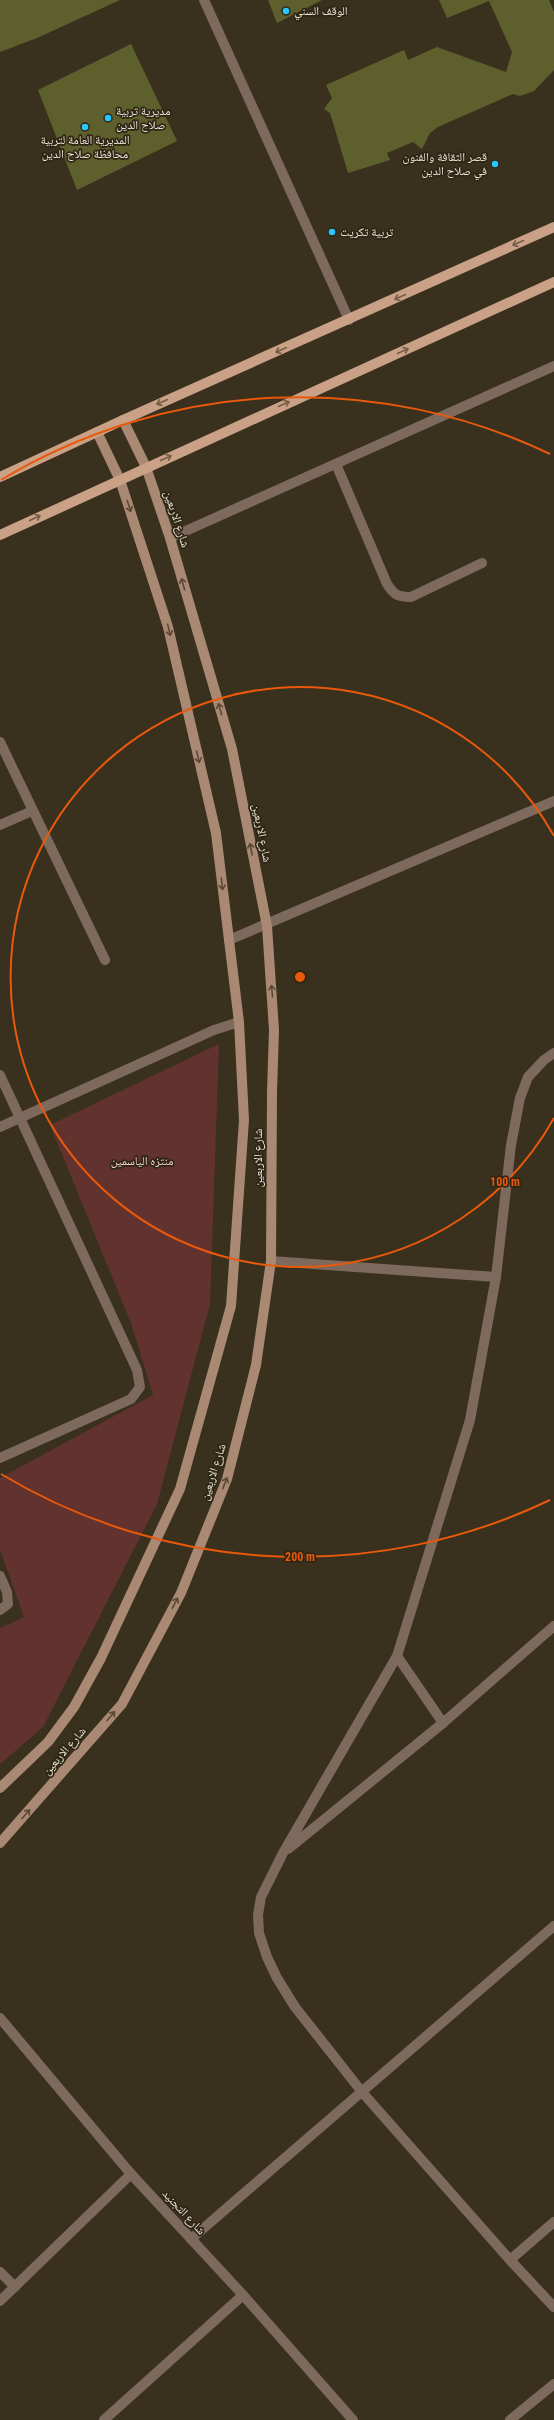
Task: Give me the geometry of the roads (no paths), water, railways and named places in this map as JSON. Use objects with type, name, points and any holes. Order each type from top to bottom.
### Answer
[{"type":"main road","points":[[0,477],[123,420],[554,227]]},
{"type":"main road","points":[[0,535],[146,467],[554,282]]},
{"type":"main road","name":"شارع الاربعين","points":[[0,1843],[122,1704],[181,1592],[226,1479],[256,1365],[271,1261],[274,1030],[267,926],[232,749],[170,538],[146,467],[123,420]]},
{"type":"main road","points":[[0,1788],[48,1742],[74,1707],[101,1658],[180,1489],[231,1306],[244,1120],[239,1022],[216,833],[168,627],[120,480],[97,432]]},
{"type":"street","points":[[204,0],[349,320]]},
{"type":"street","points":[[170,538],[554,366]]},
{"type":"street","points":[[336,464],[387,584],[392,592],[399,597],[411,597],[482,563]]},
{"type":"street","points":[[0,742],[105,960]]},
{"type":"street","points":[[229,940],[267,926],[554,801]]},
{"type":"street","points":[[0,825],[32,811]]},
{"type":"street","points":[[0,1127],[214,1030],[239,1022]]},
{"type":"street","points":[[554,1054],[544,1060],[528,1077],[520,1098],[511,1145],[496,1277],[470,1420],[397,1656],[283,1853],[261,1897],[258,1916],[261,1939],[277,1978],[296,2006],[362,2092],[510,2260],[554,2307]]},
{"type":"street","points":[[0,1074],[137,1370],[140,1387],[131,1399],[0,1458]]},
{"type":"street","points":[[271,1261],[496,1277]]},
{"type":"street","points":[[0,1576],[7,1592],[8,1604],[0,1610]]},
{"type":"street","points":[[283,1853],[443,1723],[554,1626]]},
{"type":"street","points":[[397,1656],[443,1723]]},
{"type":"street","points":[[191,2238],[554,1926]]},
{"type":"street","name":"شارع التجنيد","points":[[0,2018],[131,2174],[243,2295],[353,2420]]},
{"type":"street","points":[[0,2301],[131,2174]]},
{"type":"street","points":[[510,2260],[554,2222]]},
{"type":"street","points":[[0,2272],[15,2287]]},
{"type":"street","points":[[104,2420],[243,2295]]},
{"type":"street","points":[[510,2420],[554,2384]]},
{"type":"place","name":"الوقف السني","points":[[286,11]]},
{"type":"place","name":"مديرية تربية صلاح الدين","points":[[108,118]]},
{"type":"place","name":"المديرية العامة لتربية محافظة صلاح الدين","points":[[85,127]]},
{"type":"place","name":"قصر الثقافة والفنون في صلاح الدين","points":[[495,164]]},
{"type":"place","name":"تربية تكريت","points":[[332,232]]},
{"type":"park label","name":"منتزه الياسمين","points":[[142,1161]]}]
